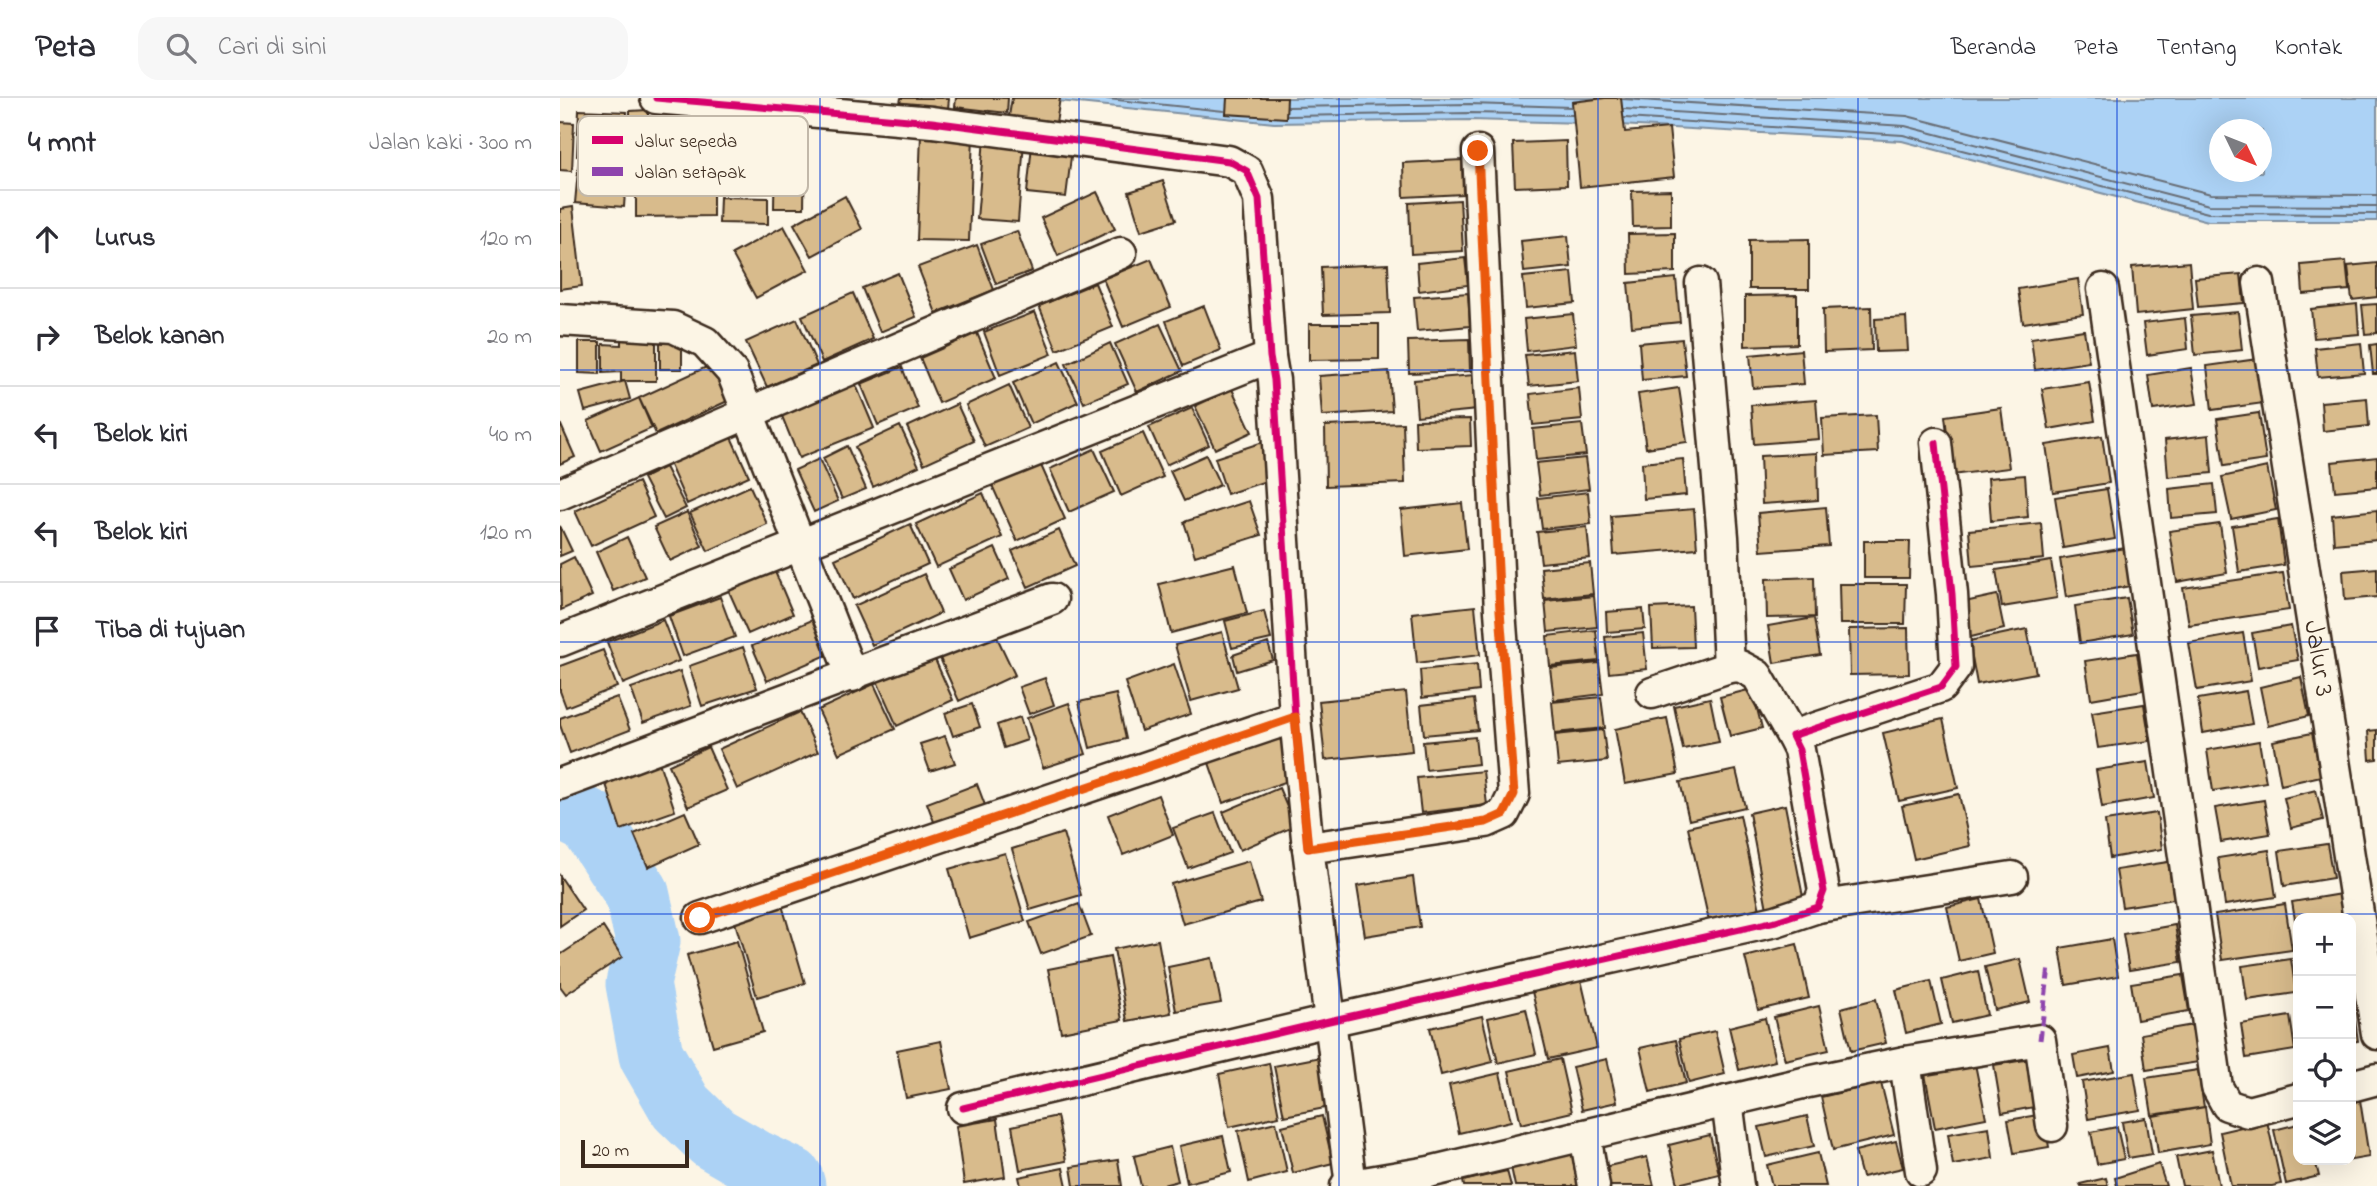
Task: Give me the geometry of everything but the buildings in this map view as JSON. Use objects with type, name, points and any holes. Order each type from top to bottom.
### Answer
[{"type":"street","points":[[656,98],[932,121],[1229,161],[1247,171],[1259,199],[1274,380],[1295,717],[1308,848],[1349,1185],[1431,1179],[1585,1135],[1727,1101],[1905,1062],[2040,1040],[2052,1126]]},
{"type":"street","points":[[1308,848],[1486,822],[1504,814],[1514,794],[1500,611],[1478,151]]},
{"type":"street","points":[[560,494],[1121,253]]},
{"type":"street","points":[[1701,283],[1723,537],[1730,667]]},
{"type":"street","name":"Jalur 3","points":[[2259,283],[2377,1034]]},
{"type":"street","points":[[2104,289],[2217,1087],[2227,1105],[2248,1112],[2293,1100]]},
{"type":"street","points":[[560,320],[673,327],[705,342],[732,372],[852,676]]},
{"type":"street","points":[[560,641],[1270,357]]},
{"type":"street","points":[[1792,736],[1941,687],[1956,667],[1952,594],[1936,443]]},
{"type":"street","points":[[561,784],[1052,599]]},
{"type":"street","points":[[1652,693],[1730,667],[1741,666],[1757,675],[1799,750],[1824,891],[1818,907]]},
{"type":"street","points":[[700,918],[1295,717]]},
{"type":"street","points":[[963,1108],[1329,1021],[1776,921],[1818,907],[2012,877]]},
{"type":"street","points":[[1905,1062],[1922,1171]]},
{"type":"street","points":[[2356,1085],[2377,1079]]},
{"type":"street","points":[[1727,1101],[1738,1186]]},
{"type":"street","points":[[1585,1135],[1594,1186]]},
{"type":"water","points":[[1029,98],[2377,98],[2377,221],[2208,221],[1902,141],[1584,123],[1470,120],[1274,123]]},
{"type":"waterway","points":[[560,807],[590,822],[637,893],[648,941],[638,984],[651,1055],[681,1107],[713,1138],[791,1179],[793,1186]]},
{"type":"marked path","points":[[2040,1040],[2049,967]]},
{"type":"cycle path","points":[[656,98],[932,122],[1229,161],[1247,171],[1259,199],[1274,380],[1295,717],[1308,848]]},
{"type":"cycle path","points":[[963,1108],[1329,1021],[1776,921],[1818,907],[1824,891],[1799,750],[1792,736],[1941,687],[1956,667],[1952,594],[1936,443]]},
{"type":"route","points":[[700,918],[1295,717],[1308,848],[1486,822],[1504,814],[1514,794],[1500,611],[1478,151]]}]
